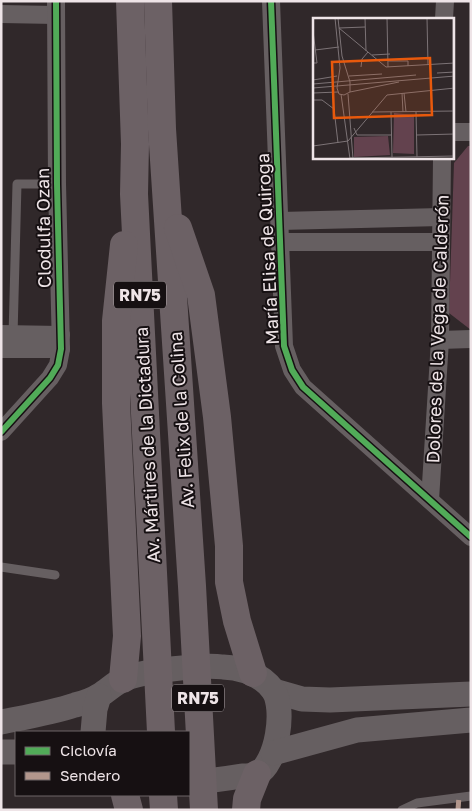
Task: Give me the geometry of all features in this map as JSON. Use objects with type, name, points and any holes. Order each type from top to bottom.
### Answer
[{"type":"main road","name":"Av. Mártires de la Dictadura","points":[[130,1],[136,144],[134,194],[160,731]]},
{"type":"main road","name":"Av. Felix de la Colina","points":[[158,1],[162,129],[192,586],[204,810]]},
{"type":"main road","points":[[166,192],[201,295],[217,416],[229,546],[229,582],[237,621],[253,673]]},
{"type":"main road","points":[[123,679],[127,636],[116,403],[116,321],[122,252],[134,194]]},
{"type":"main road","points":[[1,722],[49,713],[99,696],[123,679],[178,668],[228,667],[253,673],[274,691],[302,698],[330,700],[471,694]]},
{"type":"main road","points":[[246,810],[247,799],[265,763],[279,720],[274,691]]},
{"type":"main road","points":[[93,731],[95,709],[99,696]]},
{"type":"main road","points":[[190,782],[223,780],[356,730],[471,720]]},
{"type":"main road","points":[[1,752],[15,752]]},
{"type":"main road","points":[[125,796],[129,810]]},
{"type":"main road","points":[[163,796],[164,810]]},
{"type":"street","name":"María Elisa de Quiroga","points":[[271,1],[284,346],[292,370],[303,387],[471,537]]},
{"type":"street","points":[[444,18],[445,1]]},
{"type":"street","points":[[1,14],[56,8]]},
{"type":"street","name":"Clodulfa Ozan","points":[[1,432],[50,378],[58,365],[61,342],[57,184],[56,8]]},
{"type":"street","points":[[454,132],[471,132]]},
{"type":"street","name":"Dolores de la Vega de Calderón","points":[[430,500],[440,340],[442,159]]},
{"type":"street","points":[[280,221],[441,217]]},
{"type":"street","points":[[317,219],[317,242]]},
{"type":"street","points":[[280,242],[441,242]]},
{"type":"street","points":[[440,340],[471,339]]},
{"type":"street","points":[[7,342],[61,342]]},
{"type":"lane","points":[[7,342],[17,184],[57,184]]},
{"type":"lane","points":[[1,567],[56,575]]},
{"type":"lane","points":[[402,810],[417,803],[471,796]]},
{"type":"shaded area","points":[[468,146],[471,146],[471,330],[449,313],[454,163]]},
{"type":"marked path","points":[[458,810],[459,796]]},
{"type":"cycle path","points":[[1,432],[50,378],[58,365],[61,349],[57,184],[56,1]]},
{"type":"cycle path","points":[[271,1],[284,346],[292,370],[303,387],[471,537]]}]
